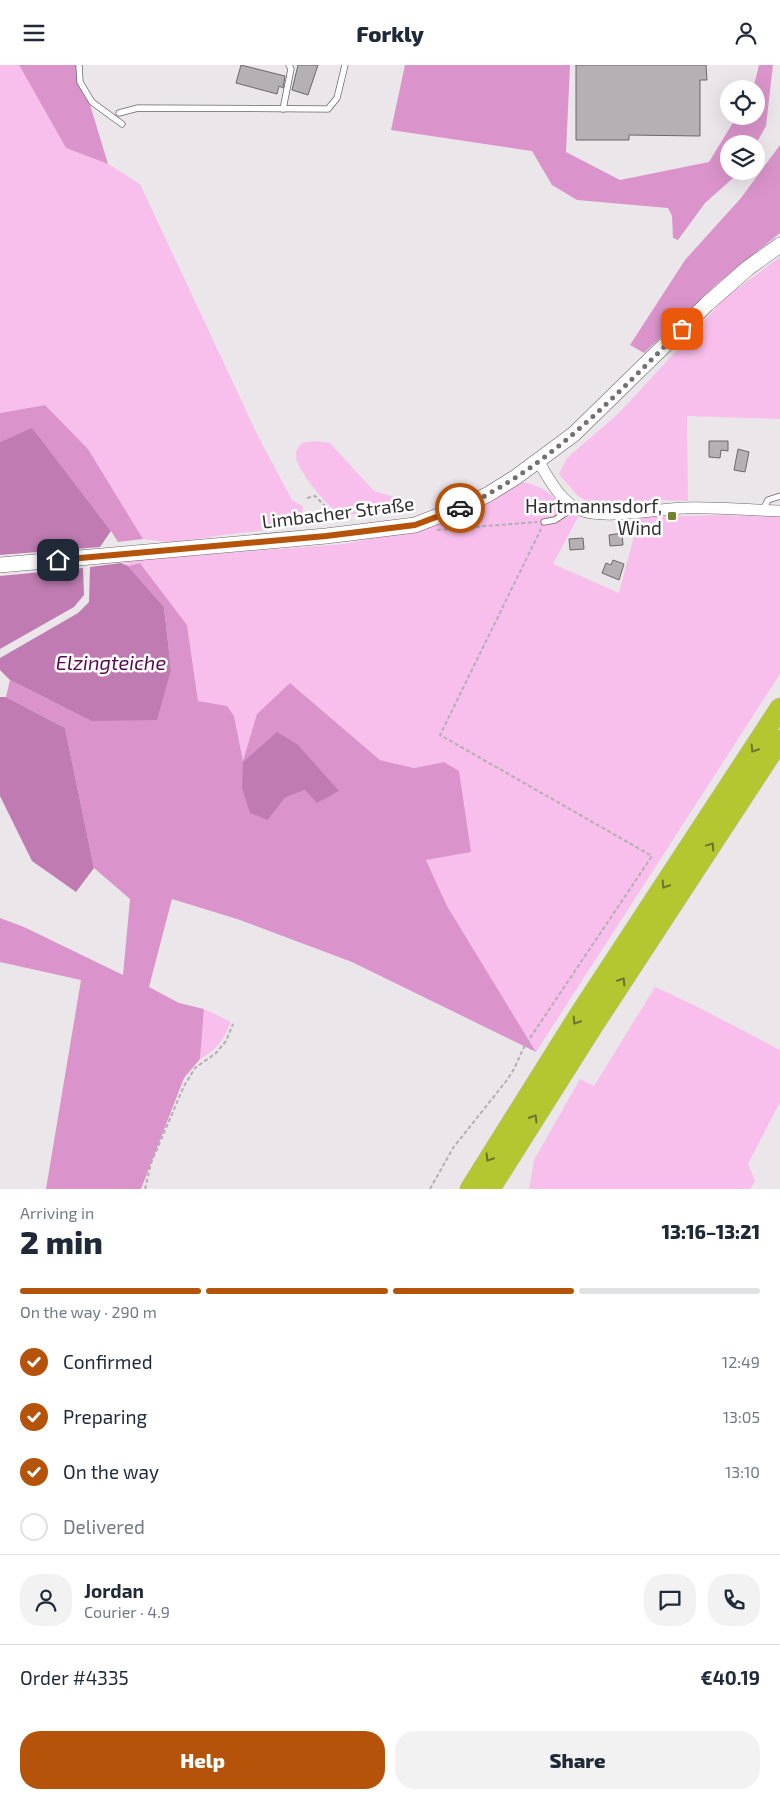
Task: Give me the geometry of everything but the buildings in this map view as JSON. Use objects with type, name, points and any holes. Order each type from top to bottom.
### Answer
[{"type":"highway","points":[[470,1189],[579,1015],[780,707]]},
{"type":"highway","points":[[490,1189],[593,1026],[780,740]]},
{"type":"main road","name":"Limbacher Straße","points":[[0,565],[353,533],[415,525],[461,507],[487,495],[538,461],[588,422],[707,304],[748,268],[780,245]]},
{"type":"street","points":[[538,461],[552,485],[574,507],[588,513],[611,514],[687,508],[780,511]]},
{"type":"lane","points":[[79,65],[80,82],[92,102],[122,125]]},
{"type":"lane","points":[[283,109],[291,69],[290,65]]},
{"type":"lane","points":[[119,113],[138,108],[328,109],[337,97],[345,65]]},
{"type":"lane","points":[[763,510],[768,501],[780,496]]},
{"type":"lane","points":[[544,522],[555,520],[574,507]]},
{"type":"path","points":[[307,498],[315,496],[332,513],[350,519],[353,533]]},
{"type":"path","points":[[435,530],[544,522]]},
{"type":"path","points":[[430,1189],[453,1148],[507,1080],[524,1047],[652,856],[440,735],[544,522]]},
{"type":"path","points":[[145,1189],[152,1163],[184,1087],[195,1067],[216,1053],[226,1041],[233,1024]]},
{"type":"shaded area","points":[[0,65],[19,65],[66,148],[108,164],[140,184],[258,436],[292,500],[303,506],[302,518],[293,527],[222,535],[176,543],[143,539],[88,449],[45,405],[0,413]]},
{"type":"shaded area","points":[[19,65],[78,65],[108,164],[66,148]]},
{"type":"shaded area","points":[[405,65],[570,65],[566,152],[620,180],[709,162],[720,144],[720,180],[731,180],[705,203],[678,240],[673,238],[672,216],[668,208],[577,200],[552,185],[532,151],[391,130]]},
{"type":"shaded area","points":[[759,65],[773,65],[766,126],[761,135],[725,135],[732,125],[765,125],[765,80],[755,80]]},
{"type":"shaded area","points":[[780,145],[780,233],[717,284],[644,353],[630,345],[685,260],[741,198],[754,180],[765,180],[765,165]]},
{"type":"shaded area","points":[[780,257],[780,419],[687,416],[688,501],[663,500],[605,506],[591,504],[578,496],[559,474],[567,458],[619,413],[726,297]]},
{"type":"shaded area","points":[[45,405],[88,449],[143,539],[118,542],[32,429],[0,442],[0,413]]},
{"type":"shaded area","points":[[315,441],[330,443],[374,491],[411,502],[412,507],[353,514],[345,514],[333,509],[313,487],[297,462],[296,453],[302,443]]},
{"type":"shaded area","points":[[521,482],[536,486],[554,497],[566,516],[579,515],[553,564],[619,593],[639,517],[721,515],[780,517],[780,674],[536,1052],[447,906],[426,860],[444,762],[414,768],[380,760],[290,683],[243,762],[234,716],[198,701],[187,625],[140,563],[128,566],[121,561],[344,544],[417,529],[460,516]]},
{"type":"shaded area","points":[[140,563],[187,625],[198,701],[227,706],[234,716],[243,761],[257,714],[290,683],[380,760],[414,768],[444,762],[459,771],[471,852],[426,860],[447,906],[536,1052],[352,962],[237,919],[172,899],[149,987],[179,1003],[204,1009],[200,1059],[184,1078],[141,1189],[46,1189],[81,980],[0,962],[0,918],[24,927],[123,975],[130,899],[94,868],[65,728],[6,697],[10,680],[91,721],[171,670],[164,607],[128,566]],"holes":[[[243,762],[338,791],[305,790],[285,798],[268,820]]]},
{"type":"shaded area","points":[[655,987],[780,1050],[780,1102],[748,1164],[755,1181],[750,1189],[529,1189],[534,1160],[580,1079],[594,1086]]},
{"type":"shaded area","points":[[204,1009],[231,1022],[219,1044],[200,1059]]},
{"type":"water","points":[[32,428],[111,531],[100,547],[0,555],[0,442]]},
{"type":"water","name":"Elzingteiche","points":[[121,563],[128,566],[164,607],[171,670],[157,720],[91,721],[10,680],[0,670],[0,658],[78,613],[89,602],[90,567]]},
{"type":"water","name":"Elzingteiche","points":[[83,568],[84,595],[74,607],[0,649],[0,576]]},
{"type":"water","name":"Elzingteiche","points":[[0,697],[6,697],[65,728],[94,868],[76,892],[32,861],[0,796]]},
{"type":"water","points":[[277,732],[298,745],[339,791],[317,803],[305,790],[285,798],[268,820],[250,813],[242,788],[243,762]]},
{"type":"way so far","points":[[460,508],[487,495],[516,477],[574,434],[682,329]]},
{"type":"place","name":"Hartmannsdorf, Wind","points":[[672,516]]},
{"type":"route","points":[[58,560],[326,536],[415,525],[460,508]]}]
